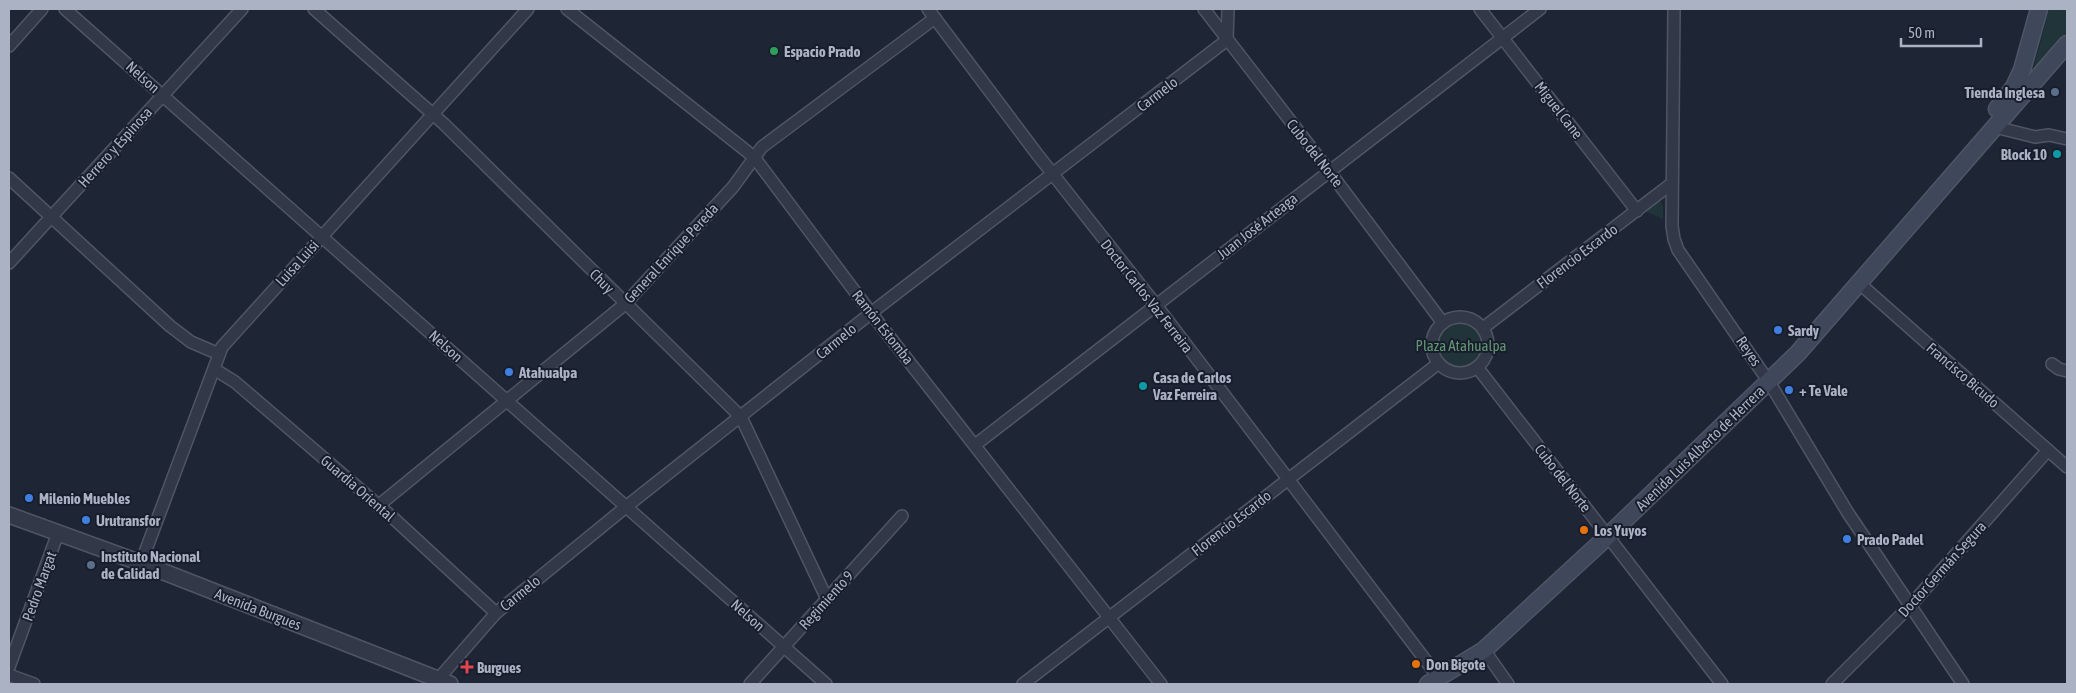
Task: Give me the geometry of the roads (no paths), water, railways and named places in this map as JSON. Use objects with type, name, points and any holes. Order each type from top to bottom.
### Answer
[{"type":"main road","points":[[2037,79],[2031,72],[2038,37],[2039,10]]},
{"type":"main road","name":"Avenida Luis Alberto de Herrera","points":[[1926,205],[2014,87],[2022,70],[2039,10]]},
{"type":"main road","name":"Avenida Luis Alberto de Herrera","points":[[1434,681],[1484,650],[1609,535],[1798,353],[2067,44]]},
{"type":"street","points":[[9,46],[42,9]]},
{"type":"street","name":"Nelson","points":[[65,9],[826,684]]},
{"type":"street","name":"Herrero y Espinosa","points":[[9,263],[242,9]]},
{"type":"street","name":"Chuy","points":[[314,9],[432,113],[741,417],[827,599]]},
{"type":"street","name":"Luisa Luisi","points":[[141,563],[219,354],[227,342],[528,9]]},
{"type":"street","name":"Ramón Estomba","points":[[567,9],[754,157],[872,313],[1161,684]]},
{"type":"street","name":"Cubo del Norte","points":[[1204,9],[1329,171],[1442,323]]},
{"type":"street","points":[[1227,40],[1228,9]]},
{"type":"street","name":"Miguel Cane","points":[[1480,9],[1637,211]]},
{"type":"street","name":"Juan José Arteaga","points":[[975,445],[1540,9]]},
{"type":"street","name":"Reyes","points":[[1674,9],[1671,184],[1672,226],[1678,250],[1769,382],[1848,513],[1962,684]]},
{"type":"street","name":"General Enrique Pereda","points":[[378,506],[625,304],[733,187],[747,170],[754,157],[768,142],[932,14]]},
{"type":"street","name":"Doctor Carlos Vaz Ferreira","points":[[932,14],[1052,174],[1156,305],[1288,479],[1434,681]]},
{"type":"street","name":"Carmelo","points":[[440,683],[496,613],[626,506],[872,313],[1227,40]]},
{"type":"street","points":[[1995,126],[2035,137],[2049,135],[2067,139]]},
{"type":"street","points":[[9,178],[170,326],[191,342],[219,354]]},
{"type":"street","name":"Florencio Escardo","points":[[1483,328],[1671,184]]},
{"type":"street","name":"Francisco Bicudo","points":[[1859,283],[2067,467]]},
{"type":"street","points":[[1462,317],[1472,319],[1483,328],[1488,347],[1484,359],[1477,367],[1470,371],[1457,372],[1445,368],[1439,363],[1434,355],[1433,340],[1436,331],[1442,323],[1451,318],[1462,317]]},
{"type":"street","name":"Florencio Escardo","points":[[1023,684],[1439,363]]},
{"type":"street","points":[[2052,364],[2059,369],[2067,371]]},
{"type":"street","name":"Cubo del Norte","points":[[1477,367],[1571,490],[1609,535],[1722,684]]},
{"type":"street","name":"Guardia Oriental","points":[[214,368],[235,382],[378,506],[496,613]]},
{"type":"street","name":"Doctor Germán Segura","points":[[1832,684],[1910,606],[2048,450]]},
{"type":"street","name":"Avenida Burgues","points":[[9,515],[141,563],[440,683]]},
{"type":"street","name":"Regimiento 9","points":[[750,684],[902,516]]},
{"type":"street","name":"Pedro Margat","points":[[9,667],[58,533]]},
{"type":"street","points":[[1484,650],[1508,684]]},
{"type":"street","points":[[9,675],[34,684]]},
{"type":"place","name":"Espacio Prado","points":[[774,51]]},
{"type":"place","name":"Tienda Inglesa","points":[[2055,92]]},
{"type":"place","name":"Block 10","points":[[2057,154]]},
{"type":"place","name":"Sardy","points":[[1778,330]]},
{"type":"place","name":"Atahualpa","points":[[509,372]]},
{"type":"place","name":"Casa de Carlos Vaz Ferreira","points":[[1143,386]]},
{"type":"place","name":"+ Te Vale","points":[[1789,390]]},
{"type":"place","name":"Milenio Muebles","points":[[29,498]]},
{"type":"place","name":"Urutransfor","points":[[86,520]]},
{"type":"place","name":"Los Yuyos","points":[[1584,530]]},
{"type":"place","name":"Prado Padel","points":[[1847,539]]},
{"type":"place","name":"Instituto Nacional de Calidad","points":[[91,565]]},
{"type":"place","name":"Don Bigote","points":[[1416,664]]},
{"type":"place","name":"Burgues","points":[[467,667]]},
{"type":"park label","name":"Plaza Atahualpa","points":[[1461,345]]}]
